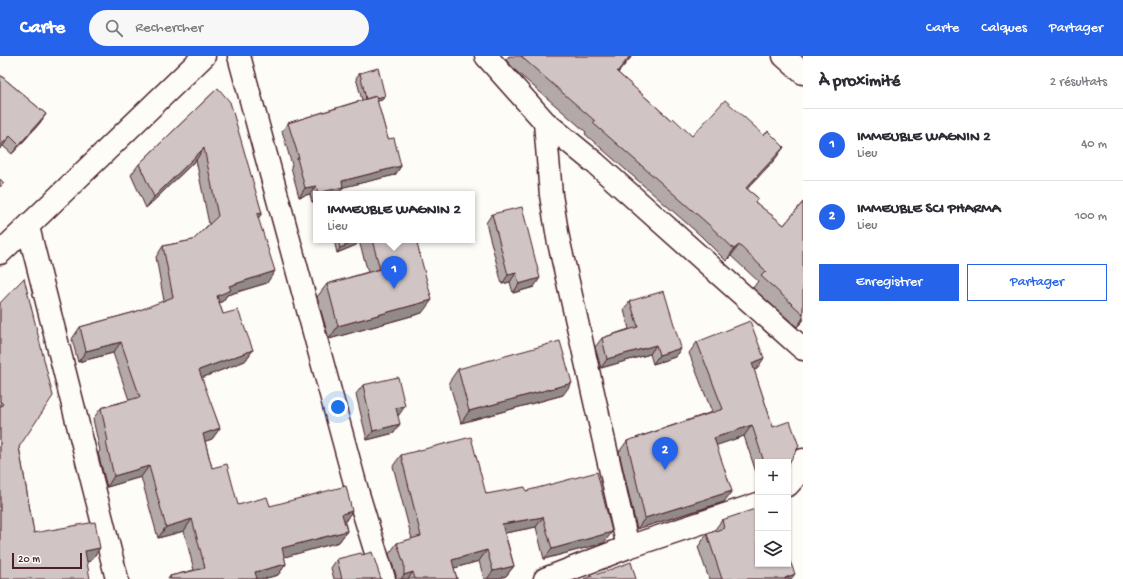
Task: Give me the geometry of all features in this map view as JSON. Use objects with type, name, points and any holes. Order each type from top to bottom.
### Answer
[{"type":"street","points":[[0,253],[204,56]]},
{"type":"street","points":[[239,56],[358,494],[384,579]]},
{"type":"street","points":[[486,56],[545,122],[596,163],[803,349]]},
{"type":"street","points":[[784,56],[803,73]]},
{"type":"street","points":[[545,122],[551,195],[558,238],[628,547]]},
{"type":"street","points":[[28,227],[117,579]]},
{"type":"street","points":[[791,482],[796,476],[803,460]]},
{"type":"street","points":[[545,579],[628,547],[755,505]]},
{"type":"building","points":[[521,56],[630,56],[617,72],[671,120],[673,118],[692,136],[725,100],[764,135],[768,131],[784,147],[746,188],[758,198],[755,202],[784,225],[803,202],[803,314],[761,276],[766,271],[739,245],[734,249],[708,224],[593,123],[595,121]]},
{"type":"building","points":[[378,68],[385,96],[376,98],[376,96],[366,99],[360,73]]},
{"type":"building","points":[[0,75],[46,114],[19,145],[10,136],[0,146]]},
{"type":"building","points":[[218,88],[230,102],[262,213],[257,214],[275,271],[229,286],[231,290],[217,296],[223,314],[238,310],[253,350],[199,370],[220,428],[203,434],[212,468],[227,464],[238,505],[267,497],[270,506],[346,486],[352,511],[342,514],[347,531],[282,548],[286,564],[255,572],[257,579],[171,579],[170,576],[205,568],[192,519],[166,527],[149,466],[114,476],[106,442],[108,441],[101,408],[140,397],[121,342],[86,351],[80,327],[135,312],[173,297],[163,246],[193,240],[218,216],[204,148],[154,197],[139,164]]},
{"type":"building","points":[[376,96],[388,139],[394,138],[401,166],[342,181],[343,187],[326,191],[317,191],[316,186],[305,188],[297,158],[299,158],[288,123]]},
{"type":"building","points":[[0,179],[4,183],[0,187]]},
{"type":"building","points":[[522,207],[540,278],[519,284],[516,273],[508,275],[492,214]]},
{"type":"building","points":[[339,243],[352,243],[340,248]]},
{"type":"building","points":[[373,243],[417,243],[432,300],[338,326],[327,284],[380,269]]},
{"type":"building","points":[[24,278],[53,396],[19,447],[34,533],[95,522],[100,548],[85,551],[90,579],[0,579],[0,407],[3,404],[0,401],[0,303]]},
{"type":"building","points":[[664,291],[681,348],[659,355],[656,345],[607,359],[602,338],[638,327],[630,301]]},
{"type":"building","points":[[750,321],[764,358],[752,363],[773,427],[790,421],[799,446],[791,460],[763,459],[752,425],[714,438],[732,491],[645,518],[627,441],[723,409],[697,342]]},
{"type":"building","points":[[560,341],[572,383],[469,411],[458,369]]},
{"type":"building","points":[[398,377],[405,406],[396,408],[400,424],[373,431],[363,385]]},
{"type":"building","points":[[471,437],[486,494],[525,487],[526,491],[597,472],[612,532],[552,549],[543,517],[502,524],[514,566],[493,571],[487,550],[452,560],[457,579],[415,579],[413,572],[404,575],[404,564],[397,543],[421,536],[401,455]]},
{"type":"building","points":[[755,509],[755,567],[791,567],[791,564],[795,574],[785,579],[722,579],[707,534],[724,528],[722,520]]},
{"type":"building","points":[[372,552],[381,579],[342,579],[337,559]]},
{"type":"building","points":[[631,562],[636,579],[584,579]]},
{"type":"place","name":"IMMEUBLE WAGNIN 2","points":[[394,289]]},
{"type":"place","name":"IMMEUBLE SCI PHARMA","points":[[665,470]]}]
